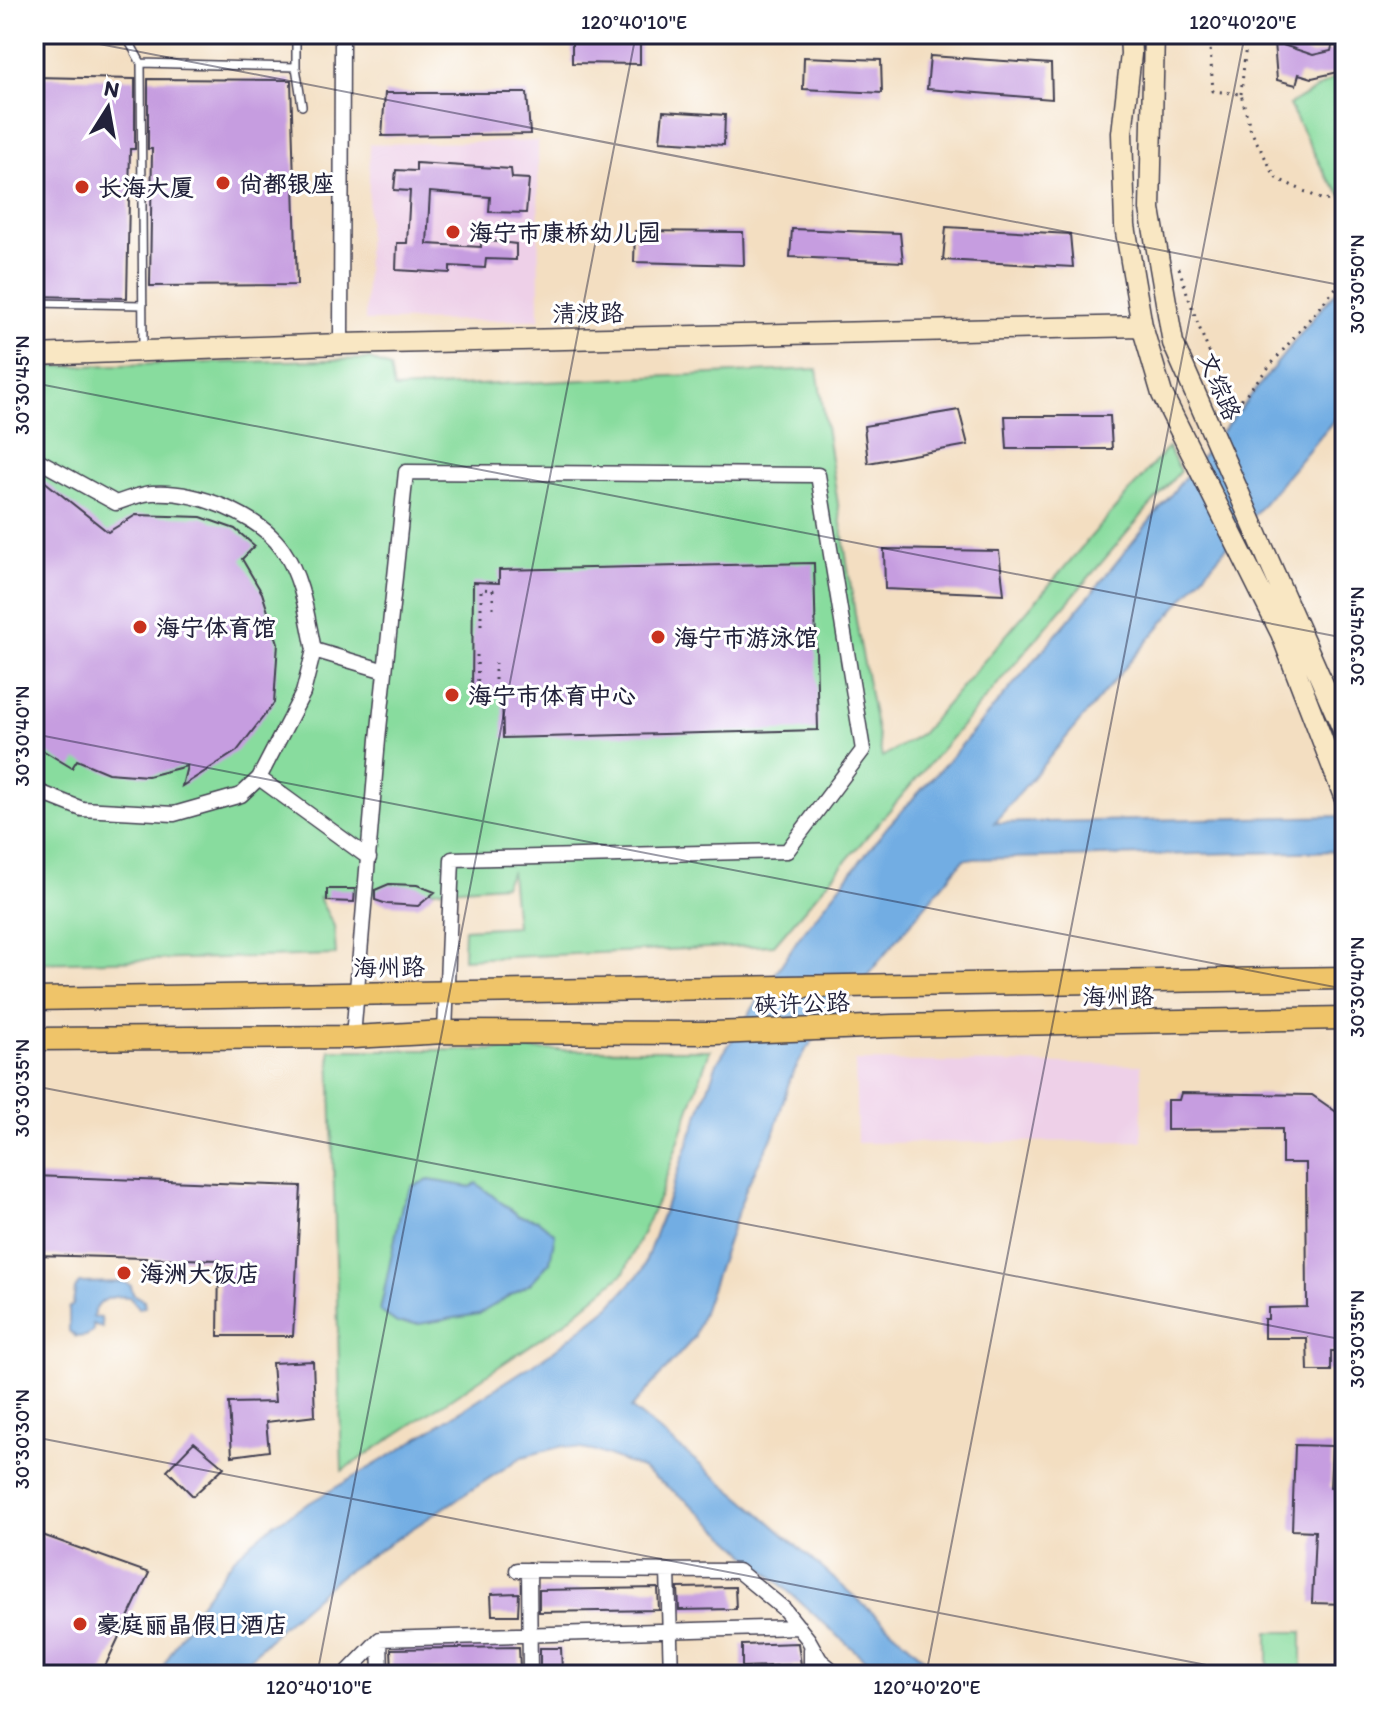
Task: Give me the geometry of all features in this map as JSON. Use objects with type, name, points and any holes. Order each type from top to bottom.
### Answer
[{"type":"main road","points":[[1130,34],[1131,54],[1122,133],[1125,226],[1142,326],[1162,394],[1281,633],[1345,799]]},
{"type":"main road","name":"文综路","points":[[1154,34],[1150,209],[1173,343],[1345,734]]},
{"type":"main road","name":"清波路","points":[[34,355],[341,344],[1142,326]]},
{"type":"main road","name":"海州路","points":[[899,985],[1345,978]]},
{"type":"main road","name":"硖许公路","points":[[745,987],[899,985]]},
{"type":"main road","name":"海州路","points":[[34,999],[745,987]]},
{"type":"main road","name":"海州路","points":[[892,1026],[1345,1018]]},
{"type":"main road","name":"硖许公路","points":[[445,1032],[714,1033],[892,1026]]},
{"type":"main road","points":[[34,1039],[353,1037],[445,1032]]},
{"type":"street","points":[[341,344],[342,34]]},
{"type":"street","points":[[34,458],[116,503],[151,493],[200,498],[254,520],[283,550],[303,595],[314,650],[303,693],[259,778],[241,795],[174,814],[82,809],[34,790]]},
{"type":"street","points":[[353,1037],[406,472],[818,475],[863,750],[787,851],[452,859],[445,1032]]},
{"type":"street","points":[[314,650],[385,671]]},
{"type":"street","points":[[259,778],[369,858]]},
{"type":"street","points":[[530,1675],[530,1635],[523,1570],[738,1571],[784,1609],[820,1660],[838,1675]]},
{"type":"street","points":[[668,1571],[671,1675]]},
{"type":"street","points":[[345,1675],[380,1639],[799,1627]]},
{"type":"street","points":[[380,1639],[381,1675]]},
{"type":"street","points":[[811,1644],[811,1675]]},
{"type":"lane","points":[[125,34],[141,63],[143,351]]},
{"type":"lane","points":[[296,34],[296,67],[302,106]]},
{"type":"lane","points":[[141,63],[296,67]]},
{"type":"lane","points":[[34,303],[143,305]]},
{"type":"path","points":[[1209,34],[1213,91],[1241,94]]},
{"type":"path","points":[[1247,34],[1241,94],[1251,131],[1276,178],[1325,201],[1345,194]]},
{"type":"path","points":[[1176,258],[1193,313],[1216,371],[1235,407],[1345,277]]},
{"type":"path","points":[[481,625],[481,589],[493,590],[493,612]]},
{"type":"path","points":[[477,655],[478,687],[495,687],[495,663]]},
{"type":"shaded area","name":"海宁市康桥幼儿园","points":[[538,141],[539,320],[365,321],[370,144]]},
{"type":"shaded area","points":[[855,1061],[1141,1065],[1142,1141],[857,1143]]},
{"type":"green space","points":[[1345,72],[1345,199],[1326,176],[1289,105]]},
{"type":"green space","name":"海宁市体育中心","points":[[370,359],[390,368],[394,389],[817,369],[858,633],[882,757],[922,733],[1168,447],[1180,471],[774,945],[463,959],[464,929],[516,926],[511,873],[504,885],[319,898],[334,926],[336,955],[34,963],[34,367]]},
{"type":"green space","points":[[330,1050],[710,1050],[660,1195],[624,1273],[564,1323],[342,1471]]},
{"type":"green space","points":[[1268,1632],[1302,1632],[1302,1675],[1268,1675]]},
{"type":"water","points":[[1345,282],[1345,407],[994,823],[1345,816],[1345,851],[964,859],[807,1048],[790,1079],[773,1136],[747,1186],[694,1338],[631,1408],[762,1515],[943,1675],[882,1675],[687,1501],[641,1468],[598,1452],[563,1446],[522,1457],[341,1575],[283,1625],[237,1675],[158,1675],[197,1608],[235,1557],[275,1523],[398,1451],[552,1352],[610,1306],[642,1271],[717,1063],[798,939],[888,826],[1090,595]]},
{"type":"water","points":[[429,1180],[471,1187],[476,1183],[519,1216],[538,1220],[555,1234],[550,1262],[530,1284],[479,1314],[419,1324],[397,1323],[380,1311],[402,1205],[412,1186]]},
{"type":"water","points":[[124,1282],[131,1286],[133,1294],[144,1300],[145,1307],[139,1308],[129,1297],[111,1298],[98,1306],[93,1317],[101,1318],[102,1328],[93,1324],[93,1331],[76,1337],[69,1331],[69,1308],[73,1305],[79,1283]]},
{"type":"building","points":[[572,34],[640,34],[640,64],[572,63]]},
{"type":"building","points":[[1335,34],[1345,34],[1343,71],[1312,78],[1299,74],[1296,85],[1277,80],[1274,42],[1313,55],[1331,51]]},
{"type":"building","points":[[930,56],[1051,64],[1052,99],[927,89]]},
{"type":"building","points":[[804,57],[881,60],[882,93],[803,89]]},
{"type":"building","name":"长海大厦","points":[[34,77],[135,79],[135,149],[130,149],[127,298],[34,296]]},
{"type":"building","name":"尚都银座","points":[[148,79],[291,80],[297,285],[150,286],[152,149],[148,149]]},
{"type":"building","points":[[385,93],[527,93],[530,134],[382,136]]},
{"type":"building","points":[[663,111],[725,115],[724,145],[660,141]]},
{"type":"building","points":[[416,163],[511,169],[512,178],[529,179],[526,213],[489,212],[490,197],[430,192],[427,244],[481,247],[481,240],[516,244],[516,260],[486,259],[485,268],[450,266],[450,273],[396,270],[397,243],[407,243],[410,191],[394,190],[396,170],[416,171]]},
{"type":"building","points":[[946,227],[1070,234],[1073,267],[943,260]]},
{"type":"building","points":[[792,229],[900,233],[903,262],[790,257]]},
{"type":"building","points":[[635,231],[743,232],[744,265],[634,262]]},
{"type":"building","points":[[959,410],[968,445],[868,463],[864,426]]},
{"type":"building","points":[[1005,416],[1110,416],[1112,449],[1007,449]]},
{"type":"building","name":"海宁体育馆","points":[[34,473],[108,532],[136,515],[201,517],[235,529],[255,546],[242,559],[262,593],[278,643],[274,703],[237,751],[182,786],[187,766],[148,776],[108,773],[77,760],[72,768],[34,745]]},
{"type":"building","points":[[884,549],[999,551],[1004,594],[885,589]]},
{"type":"building","name":"海宁市游泳馆","points":[[814,563],[818,730],[503,738],[502,691],[472,692],[473,582],[499,583],[499,570]]},
{"type":"building","points":[[389,884],[417,885],[435,892],[418,906],[375,900],[375,890]]},
{"type":"building","points":[[327,889],[355,889],[354,902],[327,901]]},
{"type":"building","points":[[1181,1093],[1312,1095],[1345,1118],[1345,1351],[1331,1351],[1331,1371],[1308,1371],[1307,1338],[1264,1338],[1264,1319],[1268,1319],[1268,1308],[1307,1307],[1306,1163],[1282,1163],[1282,1129],[1167,1130],[1167,1100],[1179,1100]]},
{"type":"building","points":[[34,1176],[301,1186],[293,1336],[218,1336],[219,1260],[34,1255]]},
{"type":"building","points":[[313,1361],[315,1416],[266,1422],[269,1451],[232,1456],[229,1403],[275,1402],[272,1363]]},
{"type":"building","points":[[194,1442],[224,1467],[193,1496],[167,1470]]},
{"type":"building","points":[[1295,1445],[1332,1446],[1330,1487],[1345,1488],[1345,1604],[1312,1603],[1315,1531],[1292,1530]]},
{"type":"building","name":"豪庭丽晶假日酒店","points":[[34,1532],[149,1573],[101,1675],[34,1675]]},
{"type":"building","points":[[735,1587],[736,1609],[679,1610],[678,1588]]},
{"type":"building","points":[[658,1588],[659,1610],[539,1612],[539,1590]]},
{"type":"building","points":[[519,1593],[518,1615],[492,1615],[491,1594]]},
{"type":"building","points":[[798,1643],[801,1665],[742,1667],[742,1645]]},
{"type":"building","points":[[519,1647],[520,1669],[392,1671],[391,1649]]},
{"type":"building","points":[[540,1648],[561,1648],[562,1670],[540,1670]]},
{"type":"place","name":"尚都银座","points":[[223,183]]},
{"type":"place","name":"长海大厦","points":[[82,187]]},
{"type":"place","name":"海宁市康桥幼儿园","points":[[453,232]]},
{"type":"place","name":"海宁体育馆","points":[[140,627]]},
{"type":"place","name":"海宁市游泳馆","points":[[658,637]]},
{"type":"place","name":"海宁市体育中心","points":[[452,695]]},
{"type":"place","name":"海洲大饭店","points":[[124,1273]]},
{"type":"place","name":"豪庭丽晶假日酒店","points":[[80,1624]]}]
